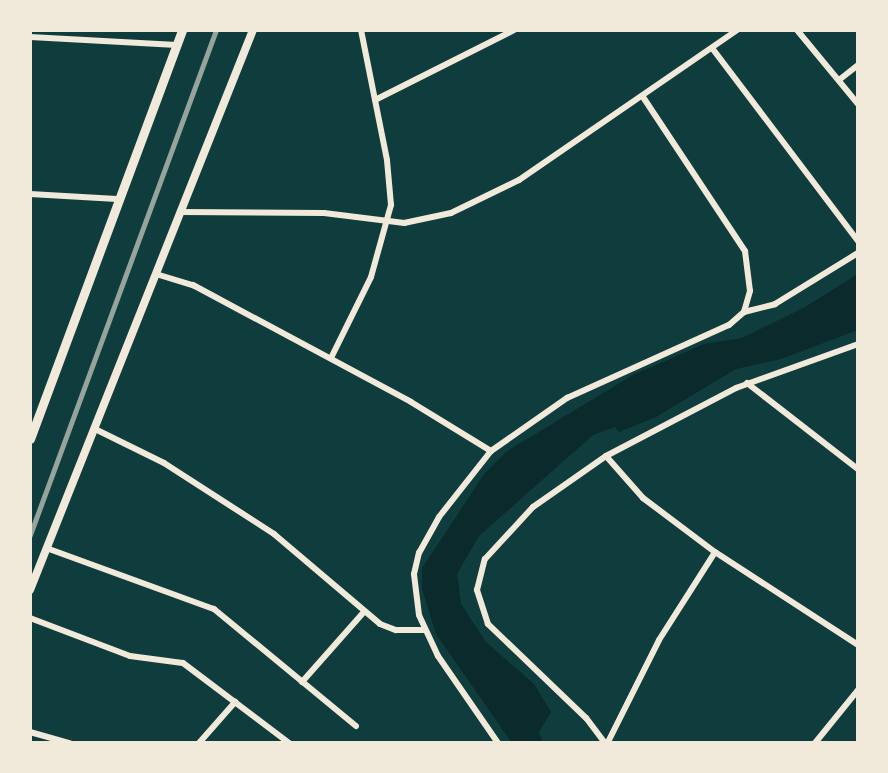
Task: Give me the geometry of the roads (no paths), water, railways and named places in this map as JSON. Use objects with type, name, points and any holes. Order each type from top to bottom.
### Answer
[{"type":"main road","points":[[30,439],[34,413],[182,30]]},
{"type":"street","points":[[30,590],[49,549],[253,30]]},
{"type":"street","points":[[331,358],[371,277],[388,219],[391,186],[361,30]]},
{"type":"street","points":[[375,100],[514,30]]},
{"type":"street","points":[[180,212],[324,213],[421,223],[470,204],[519,180],[737,30]]},
{"type":"street","points":[[797,30],[858,104]]},
{"type":"street","points":[[30,37],[177,46]]},
{"type":"street","points":[[712,48],[858,241]]},
{"type":"street","points":[[839,80],[858,65]]},
{"type":"street","points":[[643,97],[744,251],[750,291],[744,312]]},
{"type":"street","points":[[30,194],[117,199]]},
{"type":"street","points":[[498,743],[424,631],[414,595],[419,554],[439,517],[491,451],[595,382],[729,325],[744,312],[775,304],[858,253]]},
{"type":"street","points":[[156,274],[193,285],[331,358],[491,451]]},
{"type":"street","points":[[715,552],[659,640],[607,743],[586,718],[491,628],[480,606],[477,582],[485,559],[523,517],[606,456],[747,383],[858,344]]},
{"type":"street","points":[[747,383],[858,469]]},
{"type":"street","points":[[95,429],[164,463],[264,527],[364,612],[396,630],[424,631]]},
{"type":"street","points":[[606,456],[643,498],[715,552],[858,645]]},
{"type":"street","points":[[49,549],[214,609],[356,726]]},
{"type":"street","points":[[302,682],[364,612]]},
{"type":"street","points":[[30,618],[130,656],[183,663],[289,743]]},
{"type":"street","points":[[815,743],[858,690]]},
{"type":"street","points":[[199,743],[236,702]]},
{"type":"street","points":[[30,732],[69,743]]},
{"type":"water","points":[[858,274],[858,330],[781,359],[736,369],[656,417],[619,432],[615,427],[593,435],[479,536],[457,574],[461,604],[486,642],[534,684],[551,712],[539,732],[543,743],[512,743],[436,634],[422,589],[422,568],[485,473],[507,451],[633,375],[704,344],[742,338],[805,307]]},
{"type":"railway","points":[[30,535],[216,30]]}]
